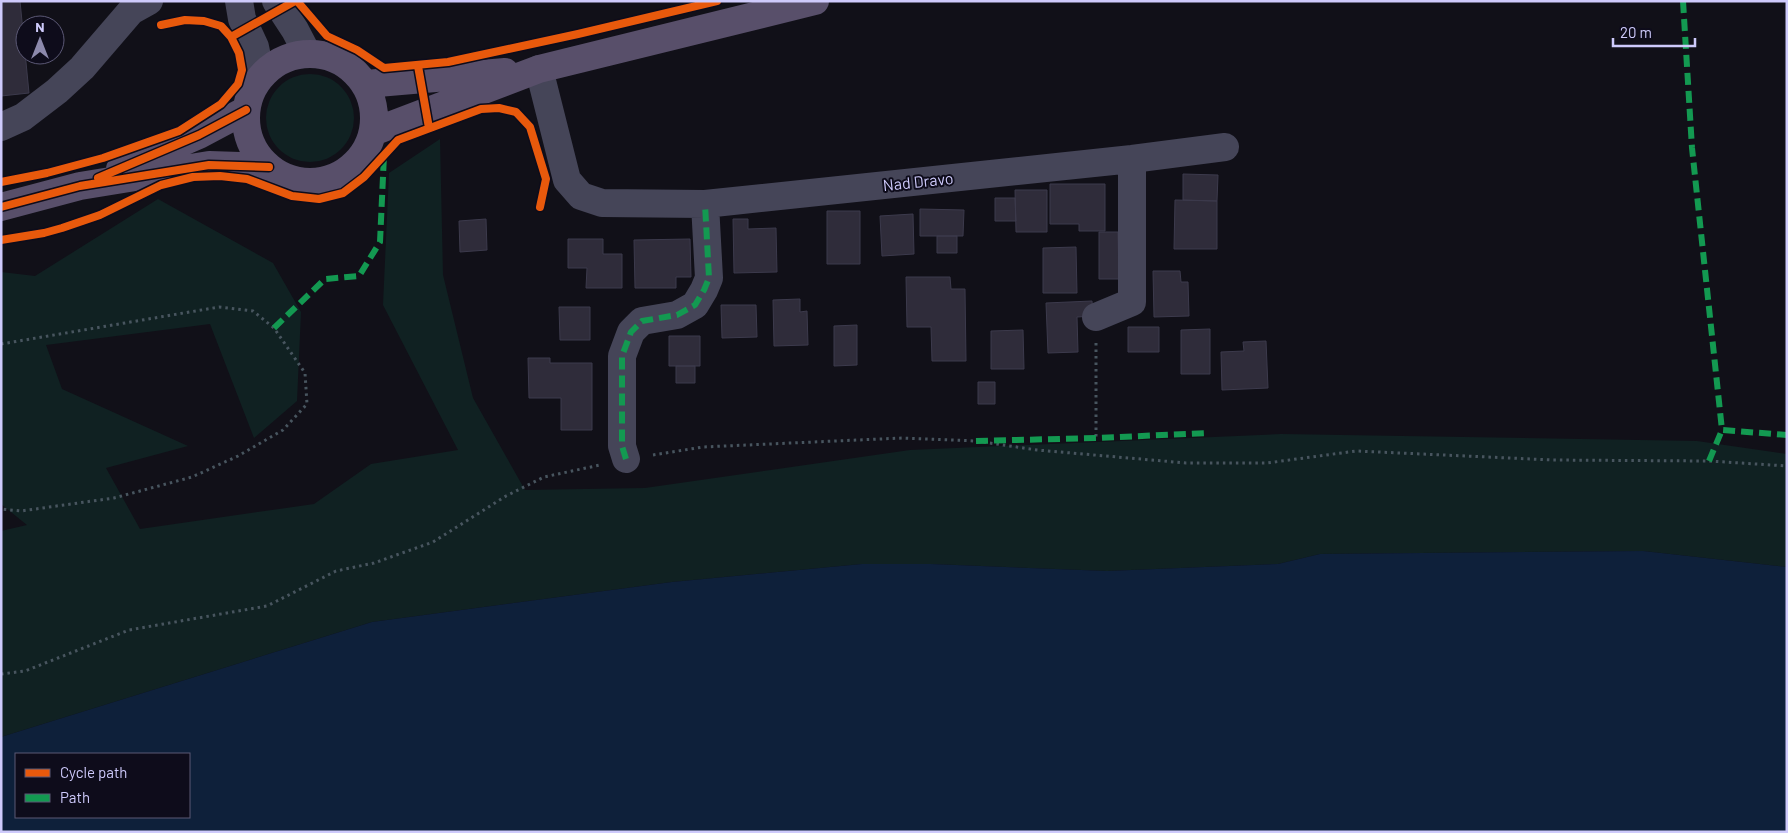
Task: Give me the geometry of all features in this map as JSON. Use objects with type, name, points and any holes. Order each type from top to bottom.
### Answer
[{"type":"main road","points":[[373,132],[538,68],[815,1]]},
{"type":"main road","points":[[307,53],[325,55],[341,61],[355,71],[366,84],[375,116],[373,132],[367,148],[357,162],[344,172],[328,180],[310,182],[292,180],[277,173],[263,162],[253,148],[246,129],[246,110],[250,92],[260,76],[274,64],[289,56],[307,53]]},
{"type":"main road","points":[[366,84],[538,68]]},
{"type":"main road","points":[[80,186],[199,135],[246,110]]},
{"type":"main road","points":[[1,207],[80,186],[209,165],[269,166]]},
{"type":"street","points":[[1,126],[23,117],[57,91],[82,68],[131,11],[149,1]]},
{"type":"street","points":[[238,1],[242,19],[255,47],[260,76]]},
{"type":"street","points":[[276,1],[307,53]]},
{"type":"street","name":"Nad Dravo","points":[[538,68],[567,180],[581,196],[602,203],[704,204],[1132,159],[1225,147]]},
{"type":"street","points":[[1096,317],[1132,302],[1132,159]]},
{"type":"street","points":[[626,459],[622,446],[622,356],[631,332],[642,321],[677,315],[695,305],[704,290],[709,278],[704,204]]},
{"type":"path","points":[[1,344],[219,307],[253,311],[274,328],[305,373],[307,390],[307,404],[283,430],[238,456],[192,477],[114,498],[21,511],[1,509]]},
{"type":"path","points":[[1096,317],[1096,438]]},
{"type":"path","points":[[1,674],[25,671],[129,630],[266,606],[336,572],[374,563],[434,542],[506,496],[544,477],[626,459],[703,447],[902,438],[976,441],[1037,450],[1186,463],[1267,463],[1356,451],[1553,460],[1709,461],[1787,466]]},
{"type":"shaded area","points":[[310,74],[327,77],[341,87],[351,101],[354,118],[351,135],[341,149],[327,159],[310,162],[293,159],[279,149],[269,135],[266,118],[269,101],[279,87],[293,77]]},
{"type":"shaded area","points":[[440,139],[443,275],[473,398],[525,490],[645,488],[910,450],[1281,434],[1697,441],[1787,454],[1787,567],[1643,551],[1320,554],[1278,564],[1107,571],[931,564],[862,564],[672,582],[372,622],[1,737],[1,531],[27,525],[1,504],[1,272],[35,276],[158,199],[273,263],[301,312],[297,401],[254,438],[210,324],[46,345],[62,389],[188,446],[106,468],[140,529],[314,504],[371,464],[458,450],[383,305],[389,173]]},
{"type":"water","points":[[1643,551],[1787,567],[1787,832],[1,832],[1,737],[372,622],[672,582],[862,564],[931,564],[1107,571],[1278,564],[1320,554]]},
{"type":"building","points":[[1,1],[20,1],[21,15],[15,15],[15,65],[26,65],[29,93],[1,96]]},
{"type":"building","points":[[1183,174],[1218,175],[1217,201],[1183,200]]},
{"type":"building","points":[[1050,184],[1105,184],[1105,231],[1079,231],[1079,224],[1050,224]]},
{"type":"building","points":[[1015,190],[1047,190],[1047,232],[1016,232]]},
{"type":"building","points":[[995,198],[1015,198],[1016,221],[995,221]]},
{"type":"building","points":[[1175,200],[1217,201],[1217,249],[1174,249]]},
{"type":"building","points":[[920,209],[964,210],[963,236],[920,236]]},
{"type":"building","points":[[827,211],[860,211],[860,264],[827,264]]},
{"type":"building","points":[[913,214],[914,254],[882,256],[880,216]]},
{"type":"building","points":[[486,219],[487,250],[460,252],[459,221]]},
{"type":"building","points":[[733,219],[748,219],[748,229],[776,228],[777,272],[734,273]]},
{"type":"building","points":[[1099,232],[1118,232],[1119,279],[1099,279]]},
{"type":"building","points":[[937,236],[957,236],[957,253],[937,253]]},
{"type":"building","points":[[568,239],[603,239],[603,254],[622,254],[622,288],[586,288],[587,268],[568,268]]},
{"type":"building","points":[[690,239],[691,277],[676,277],[676,288],[635,288],[634,240]]},
{"type":"building","points":[[1076,247],[1077,293],[1043,293],[1043,248]]},
{"type":"building","points":[[1153,271],[1180,271],[1181,282],[1188,282],[1189,316],[1154,317]]},
{"type":"building","points":[[906,277],[950,277],[951,289],[965,289],[966,361],[932,361],[931,327],[907,327]]},
{"type":"building","points":[[800,299],[800,312],[807,311],[808,345],[774,346],[773,300]]},
{"type":"building","points":[[1092,301],[1093,316],[1077,317],[1078,352],[1048,353],[1046,303]]},
{"type":"building","points":[[721,305],[756,305],[757,337],[722,338]]},
{"type":"building","points":[[559,307],[590,307],[590,340],[560,340]]},
{"type":"building","points":[[857,325],[857,365],[834,366],[834,326]]},
{"type":"building","points":[[1128,327],[1159,327],[1159,352],[1128,352]]},
{"type":"building","points":[[1210,329],[1210,374],[1181,374],[1181,330]]},
{"type":"building","points":[[1023,330],[1024,369],[991,369],[991,331]]},
{"type":"building","points":[[669,336],[700,336],[700,366],[669,366]]},
{"type":"building","points":[[1266,341],[1268,388],[1222,390],[1221,352],[1244,351],[1243,342]]},
{"type":"building","points":[[528,358],[550,358],[550,363],[592,363],[592,430],[561,430],[561,398],[529,398]]},
{"type":"building","points":[[676,366],[695,366],[695,383],[676,383]]},
{"type":"building","points":[[978,382],[995,382],[995,404],[978,404]]},
{"type":"marked path","points":[[1683,1],[1692,148],[1722,430],[1787,435]]},
{"type":"marked path","points":[[274,328],[325,279],[359,276],[380,242],[384,155]]},
{"type":"marked path","points":[[626,459],[622,446],[622,356],[631,332],[642,321],[677,315],[695,305],[704,290],[709,278],[705,204]]},
{"type":"marked path","points":[[1709,461],[1722,430]]},
{"type":"marked path","points":[[976,441],[1208,433]]},
{"type":"cycle path","points":[[231,37],[295,1]]},
{"type":"cycle path","points":[[297,1],[327,36],[357,50],[384,68],[448,62],[717,1]]},
{"type":"cycle path","points":[[1,182],[47,173],[103,158],[179,131],[221,104],[238,84],[242,70],[239,53],[231,37],[221,26],[204,21],[185,20],[161,25]]},
{"type":"cycle path","points":[[418,66],[429,128]]},
{"type":"cycle path","points":[[1,240],[62,228],[100,215],[161,185],[193,177],[220,176],[247,179],[292,196],[319,199],[343,193],[364,177],[398,140],[481,109],[499,108],[516,112],[530,127],[546,179],[540,207]]},
{"type":"cycle path","points":[[98,178],[199,135],[246,110]]},
{"type":"cycle path","points":[[1,207],[80,186],[209,165],[269,167]]}]
